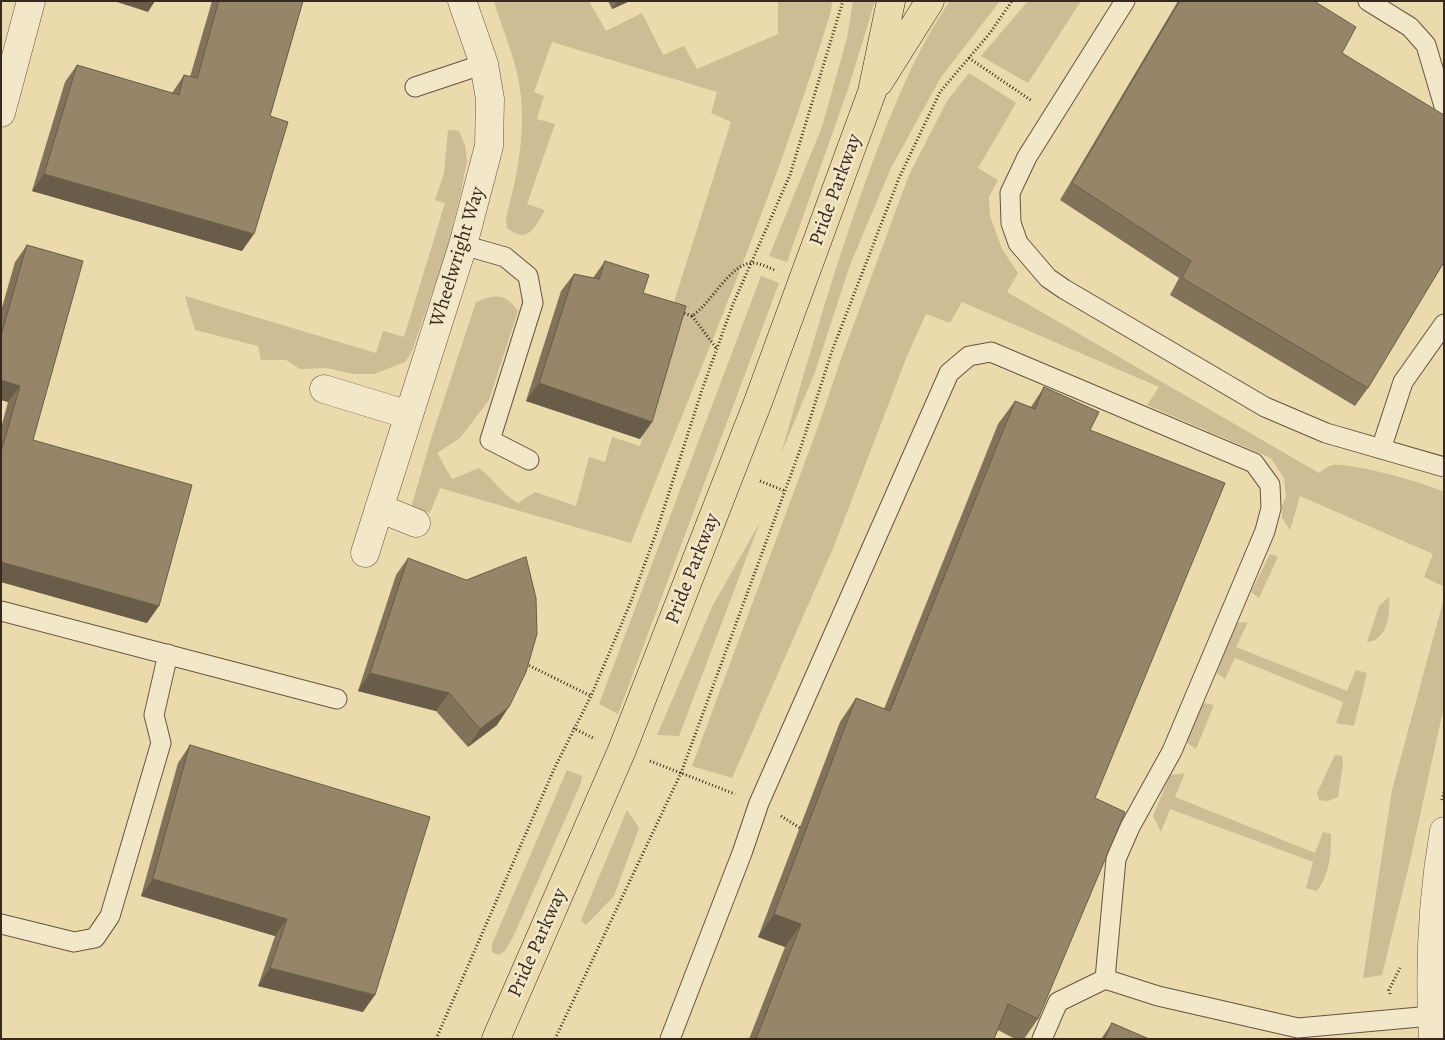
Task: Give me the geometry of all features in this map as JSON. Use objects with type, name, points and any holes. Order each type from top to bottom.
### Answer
[{"type":"main road","name":"Pride Parkway","points":[[496,1039],[622,750],[758,402],[872,92],[890,1]]},
{"type":"main road","name":"Pride Parkway","points":[[872,92],[930,1]]},
{"type":"street","points":[[1,113],[32,1]]},
{"type":"street","name":"Wheelwright Way","points":[[365,552],[463,246],[490,146],[490,99],[484,64],[462,1]]},
{"type":"street","points":[[324,389],[409,415]]},
{"type":"street","points":[[379,508],[416,523]]},
{"type":"street","points":[[1432,1027],[1434,908],[1444,831]]},
{"type":"lane","points":[[1125,1],[1027,157],[1010,193],[1011,223],[1018,243],[1048,278],[1265,407],[1326,433],[1444,467]]},
{"type":"lane","points":[[1368,1],[1410,27],[1426,46],[1444,106]]},
{"type":"lane","points":[[415,87],[484,64]]},
{"type":"lane","points":[[463,246],[505,257],[528,276],[533,303],[490,440],[529,460]]},
{"type":"lane","points":[[1381,449],[1403,382],[1444,324]]},
{"type":"lane","points":[[670,1039],[742,854],[759,803],[949,373],[969,356],[991,352],[1254,463],[1270,485],[1271,508],[1265,531],[1172,751],[1130,827],[1116,858],[1105,979]]},
{"type":"lane","points":[[1,611],[337,699]]},
{"type":"lane","points":[[1,924],[74,942],[94,938],[110,916],[161,743],[154,715],[168,654]]},
{"type":"lane","points":[[1042,1039],[1058,1002],[1105,979],[1158,996],[1298,1028],[1432,1027]]},
{"type":"path","points":[[436,1039],[573,728],[591,696],[656,534],[733,304],[790,175],[843,1]]},
{"type":"path","points":[[555,1039],[681,773],[800,450],[832,351],[899,178],[940,92],[969,58],[1012,1]]},
{"type":"path","points":[[969,58],[1053,116]]},
{"type":"path","points":[[692,316],[703,310],[736,269],[752,262],[803,280]]},
{"type":"path","points":[[676,311],[692,316],[717,349]]},
{"type":"path","points":[[522,662],[591,696]]},
{"type":"path","points":[[573,728],[622,750],[759,803],[800,828]]},
{"type":"shaded area","points":[[494,1],[589,1],[606,31],[642,13],[663,55],[684,46],[697,69],[778,34],[778,1],[832,1],[831,11],[809,79],[762,212],[711,345],[631,543],[440,488],[430,513],[411,508],[431,439],[476,302],[489,297],[504,298],[518,311],[489,400],[460,438],[437,453],[452,479],[479,468],[518,503],[535,492],[576,506],[589,457],[605,462],[612,437],[640,446],[674,323],[675,299],[731,122],[711,113],[717,92],[552,42],[534,92],[544,96],[537,119],[555,124],[527,204],[545,210],[530,232],[520,235],[514,233],[507,228],[506,218],[520,151],[522,134],[521,99],[514,62]]},
{"type":"shaded area","points":[[853,1],[875,1],[849,86],[787,262],[769,256],[822,127],[847,38]]},
{"type":"shaded area","points":[[950,1],[1000,1],[941,77],[891,168],[850,265],[815,372],[781,454],[835,270],[873,161],[916,59]]},
{"type":"shaded area","points":[[1028,1],[1081,1],[1028,83],[981,56]]},
{"type":"shaded area","points":[[969,73],[1016,103],[978,168],[998,180],[989,197],[990,216],[1002,249],[1018,273],[1007,292],[1319,473],[1333,465],[1343,465],[1406,479],[1444,492],[1444,587],[1424,577],[1433,554],[1300,496],[1290,530],[1282,518],[1282,506],[1286,496],[1284,478],[1271,458],[1147,405],[1159,387],[962,302],[950,323],[926,314],[907,356],[834,546],[732,778],[692,766],[909,175],[947,101]]},
{"type":"shaded area","points":[[448,130],[459,131],[465,145],[467,161],[446,253],[412,351],[405,362],[374,374],[354,374],[326,368],[300,369],[286,360],[261,360],[258,346],[195,330],[185,296],[376,353],[383,331],[404,337],[445,203],[435,200],[444,173]]},
{"type":"shaded area","points":[[761,276],[779,283],[618,714],[599,704]]},
{"type":"shaded area","points":[[760,522],[679,736],[657,735],[713,605]]},
{"type":"shaded area","points":[[1270,554],[1278,557],[1259,598],[1251,592]]},
{"type":"shaded area","points":[[1389,597],[1388,618],[1383,632],[1379,637],[1367,642],[1379,606]]},
{"type":"shaded area","points":[[1444,598],[1444,706],[1410,861],[1382,975],[1363,978],[1392,790]]},
{"type":"shaded area","points":[[1248,622],[1236,647],[1347,691],[1356,670],[1367,673],[1354,726],[1336,723],[1343,702],[1235,658],[1225,679],[1217,673],[1235,623]]},
{"type":"shaded area","points":[[1205,703],[1214,705],[1196,749],[1186,742],[1200,708]]},
{"type":"shaded area","points":[[1335,755],[1342,756],[1343,764],[1338,797],[1328,801],[1319,800],[1317,793]]},
{"type":"shaded area","points":[[567,770],[582,776],[581,783],[514,935],[505,951],[498,955],[492,952],[492,944]]},
{"type":"shaded area","points":[[1185,773],[1175,797],[1315,853],[1323,832],[1331,834],[1329,864],[1325,877],[1317,891],[1306,888],[1313,862],[1170,809],[1161,832],[1153,816],[1170,775]]},
{"type":"shaded area","points":[[627,810],[639,828],[614,896],[586,925],[581,920]]},
{"type":"building","points":[[219,1],[303,1],[270,116],[288,122],[254,234],[44,174],[77,65],[179,95],[184,75],[197,78]]},
{"type":"building","points":[[1180,1],[1314,1],[1356,27],[1342,53],[1444,115],[1444,262],[1368,388],[1182,278],[1191,261],[1072,183]]},
{"type":"building","points":[[27,245],[83,261],[33,440],[192,485],[159,606],[1,562],[1,452],[20,386],[1,380],[1,336]]},
{"type":"building","points":[[605,261],[649,275],[643,293],[686,306],[652,422],[539,383],[574,274],[599,279]]},
{"type":"building","points":[[1044,387],[1099,412],[1090,430],[1225,483],[1095,798],[1125,812],[1038,1019],[1008,1004],[994,1039],[756,1039],[801,924],[774,914],[856,698],[890,711],[1015,401],[1035,409]]},
{"type":"building","points":[[526,557],[536,598],[537,634],[526,672],[509,707],[480,729],[449,693],[370,673],[408,558],[466,580]]},
{"type":"building","points":[[190,745],[430,817],[375,995],[270,968],[287,919],[153,879]]},
{"type":"building","points":[[1112,1023],[1149,1039],[1105,1039]]}]
